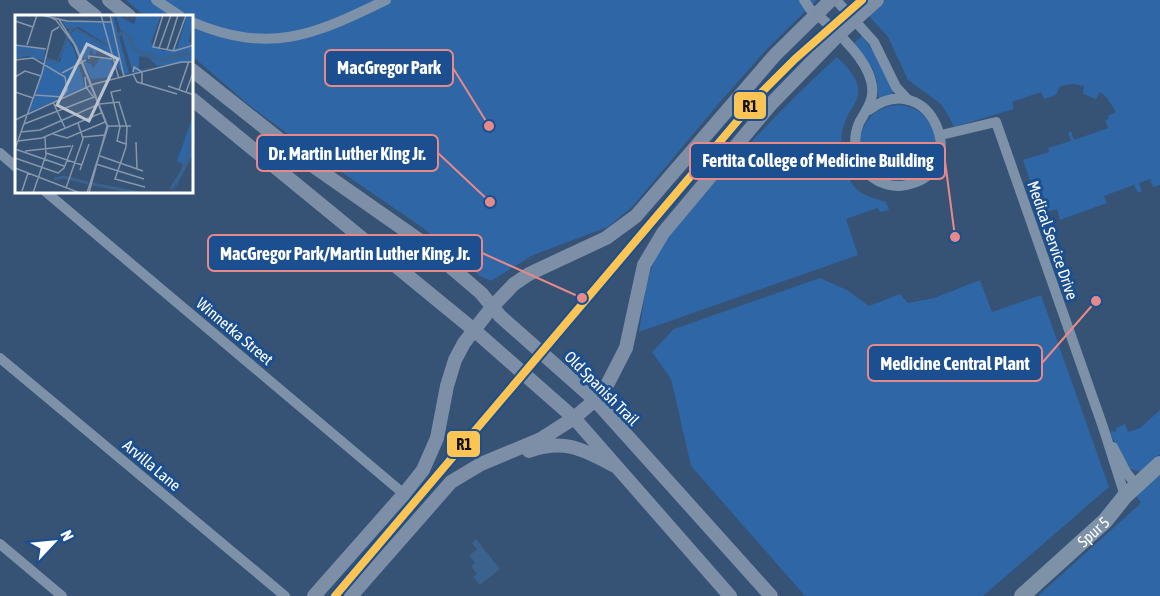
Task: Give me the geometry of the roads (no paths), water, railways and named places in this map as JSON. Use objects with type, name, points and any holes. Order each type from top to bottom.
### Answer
[{"type":"highway","name":"Spur 5","points":[[1022,596],[1105,521],[1130,490],[1160,464]]},
{"type":"main road","points":[[75,0],[94,15]]},
{"type":"main road","points":[[109,0],[128,15]]},
{"type":"main road","points":[[314,596],[423,470],[439,429],[451,373],[464,343],[492,307],[514,284],[529,274],[606,238],[636,216],[775,55],[831,0]]},
{"type":"main road","points":[[351,596],[437,496],[456,478],[481,464],[531,445],[574,418],[595,400],[608,384],[626,348],[644,265],[652,249],[771,104],[838,35],[877,0]]},
{"type":"main road","name":"Old Spanish Trail","points":[[194,72],[309,164],[419,240],[481,293],[492,307],[595,400],[771,596]]},
{"type":"main road","points":[[194,101],[474,330],[574,418],[622,470],[730,596]]},
{"type":"main road","points":[[481,464],[489,465],[535,449],[572,446],[622,470]]},
{"type":"street","points":[[156,0],[178,15]]},
{"type":"street","points":[[194,22],[243,38],[286,39],[325,29],[386,0]]},
{"type":"street","points":[[804,0],[855,54],[869,74],[872,89],[869,110]]},
{"type":"street","points":[[836,0],[874,42],[896,87],[908,100],[929,112],[939,127],[940,156],[929,173],[912,184],[891,186],[881,183],[865,171],[856,152],[856,132],[869,110],[894,99],[908,100]]},
{"type":"street","name":"Medical Service Drive","points":[[941,135],[996,122],[1106,436],[1126,472],[1130,490]]},
{"type":"street","points":[[0,153],[15,166]]},
{"type":"street","name":"Winnetka Street","points":[[48,194],[404,494]]},
{"type":"street","name":"Arvilla Lane","points":[[0,358],[285,596]]},
{"type":"street","points":[[0,544],[62,596]]},
{"type":"place","name":"MacGregor Park","points":[[489,126]]},
{"type":"place","name":"Dr. Martin Luther King Jr.","points":[[490,202]]},
{"type":"place","name":"Fertita College of Medicine Building","points":[[955,237]]},
{"type":"place","name":"MacGregor Park/Martin Luther King, Jr.","points":[[582,298]]},
{"type":"place","name":"Medicine Central Plant","points":[[1096,301]]}]
